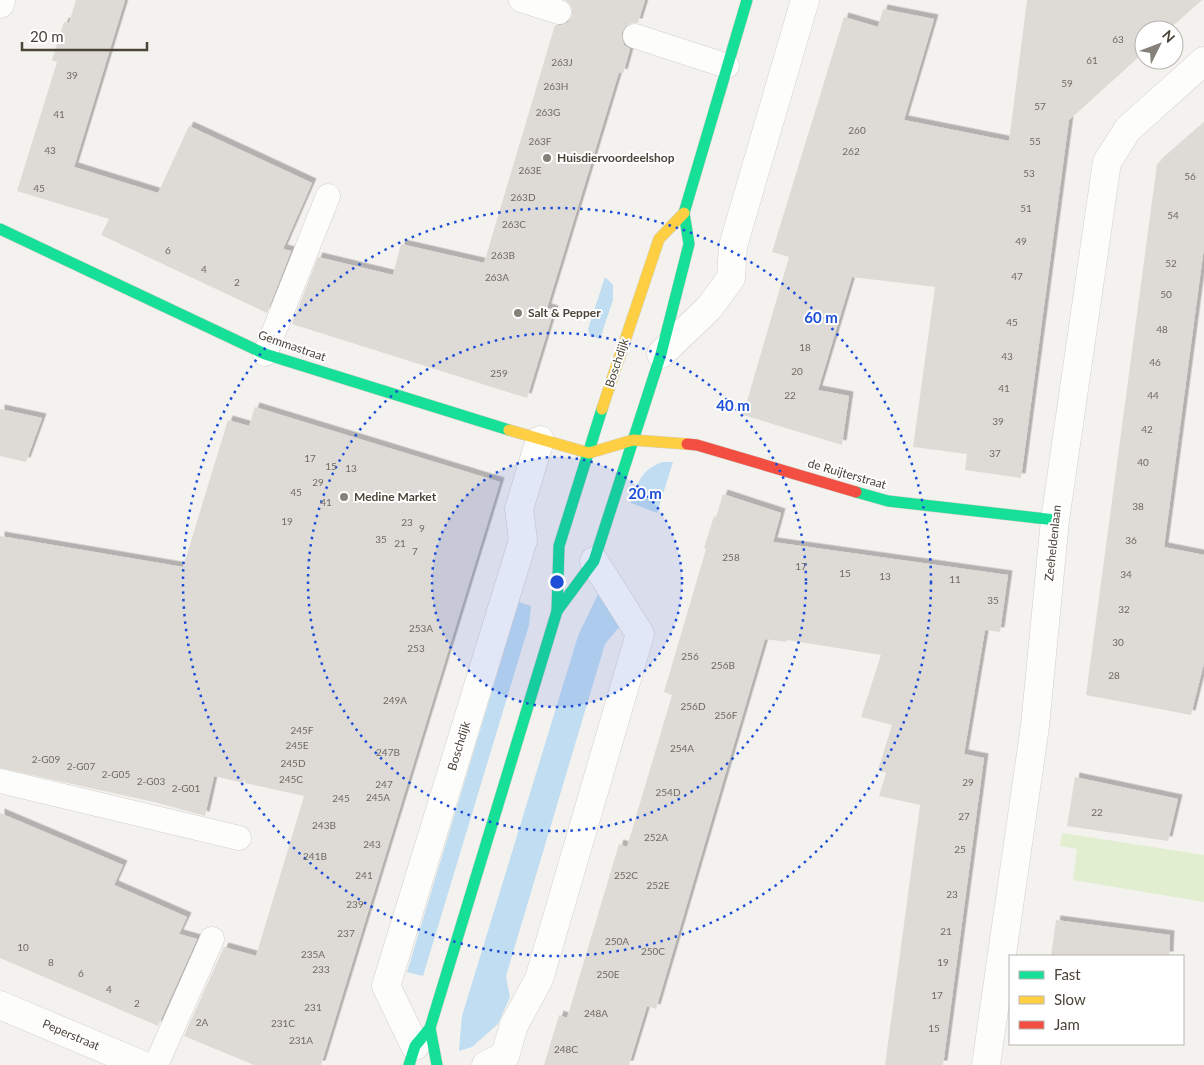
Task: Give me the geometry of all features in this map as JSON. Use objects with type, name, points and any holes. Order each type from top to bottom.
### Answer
[{"type":"main road","name":"Boschdijk","points":[[557,611],[594,561],[661,354],[689,244],[684,213],[747,0]]},
{"type":"main road","name":"Boschdijk","points":[[437,1065],[418,1046],[557,611],[559,546],[658,239],[684,213]]},
{"type":"main road","name":"Gemmastraat","points":[[0,229],[266,354],[540,440],[589,453]]},
{"type":"main road","name":"de Ruijterstraat","points":[[633,440],[697,445],[888,501],[1055,520]]},
{"type":"main road","points":[[589,453],[633,440]]},
{"type":"street","name":"Boschdijk","points":[[661,354],[709,308],[731,278],[733,246],[805,0]]},
{"type":"street","name":"Zeeheldenlaan","points":[[986,1065],[1035,726],[1055,520],[1107,162],[1128,130],[1204,61]]},
{"type":"street","name":"Boschdijk","points":[[418,1046],[386,986],[523,540],[519,509],[540,440]]},
{"type":"street","points":[[486,1065],[505,1056],[514,1025],[539,979],[640,634],[594,561]]},
{"type":"street","name":"Peperstraat","points":[[0,1006],[142,1065]]},
{"type":"lane","points":[[521,0],[559,12]]},
{"type":"lane","points":[[634,36],[727,66]]},
{"type":"lane","points":[[266,354],[328,196]]},
{"type":"lane","points":[[0,782],[240,838]]},
{"type":"lane","points":[[156,1065],[212,939]]},
{"type":"green space","points":[[1062,833],[1204,855],[1204,902],[1073,880],[1077,849],[1060,846]]},
{"type":"water","points":[[605,277],[613,285],[613,300],[600,339],[590,336],[588,329]]},
{"type":"water","points":[[662,462],[673,462],[657,513],[631,503],[644,473]]},
{"type":"water","points":[[598,594],[601,594],[619,627],[605,644],[506,976],[510,997],[498,1024],[472,1047],[459,1051],[462,1016],[578,636]]},
{"type":"water","points":[[519,602],[531,606],[529,625],[423,976],[407,972]]},
{"type":"building","points":[[76,0],[125,0],[74,167],[158,193],[189,126],[312,183],[283,249],[291,251],[267,313],[101,235],[109,219],[17,191],[57,62],[52,60],[64,22],[69,23]]},
{"type":"building","points":[[565,0],[645,0],[638,23],[626,26],[622,32],[624,45],[630,49],[623,74],[619,72],[547,308],[554,310],[527,398],[292,324],[318,257],[393,275],[401,244],[484,263],[555,25],[568,22],[572,16],[572,9]]},
{"type":"building","points":[[1027,0],[1202,0],[1179,20],[1134,20],[1134,61],[1069,120],[1021,478],[965,470],[967,454],[913,447],[935,287],[852,277],[818,390],[849,396],[842,445],[743,415],[789,257],[772,252],[844,17],[878,27],[883,9],[934,19],[904,120],[1009,141]]},
{"type":"building","points":[[1204,123],[1204,247],[1164,547],[1204,555],[1204,663],[1191,715],[1086,695],[1157,164]]},
{"type":"building","points":[[255,407],[500,482],[321,1065],[254,1065],[184,1036],[224,947],[256,956],[304,796],[245,783],[245,778],[243,783],[214,776],[205,816],[158,803],[0,768],[0,536],[183,567],[228,420],[249,426]]},
{"type":"building","points":[[0,409],[42,418],[26,462],[0,456]]},
{"type":"building","points":[[723,494],[781,513],[773,542],[1008,575],[1000,632],[985,630],[964,754],[984,758],[943,1065],[885,1065],[920,805],[879,796],[886,773],[878,770],[892,725],[861,717],[881,655],[787,640],[786,642],[765,639],[656,1009],[647,1006],[629,1065],[544,1065],[559,1015],[567,1018],[619,844],[627,847],[672,695],[664,692],[706,549],[704,548]]},
{"type":"building","points":[[1075,777],[1178,799],[1168,841],[1067,826]]},
{"type":"building","points":[[0,813],[123,865],[114,885],[187,917],[179,934],[197,939],[158,1026],[0,958]]},
{"type":"building","points":[[1056,920],[1170,935],[1169,955],[1051,955]]},
{"type":"traffic: fast","points":[[557,611],[594,561],[661,354],[689,244],[684,213],[747,0]]},
{"type":"traffic: fast","points":[[0,229],[265,354],[509,430]]},
{"type":"traffic: fast","points":[[409,1065],[415,1046],[430,1028],[557,611],[559,546],[602,409]]},
{"type":"traffic: fast","points":[[856,492],[888,501],[1055,520]]},
{"type":"traffic: fast","points":[[430,1028],[437,1065]]},
{"type":"traffic: slow","points":[[602,409],[659,239],[684,213]]},
{"type":"traffic: slow","points":[[509,430],[589,453],[633,440],[687,444]]},
{"type":"traffic: jam","points":[[687,444],[697,445],[856,492]]},
{"type":"place","name":"Huisdiervoordeelshop","points":[[547,158]]},
{"type":"place","name":"Salt & Pepper","points":[[518,313]]},
{"type":"place","name":"Medine Market","points":[[344,497]]}]
